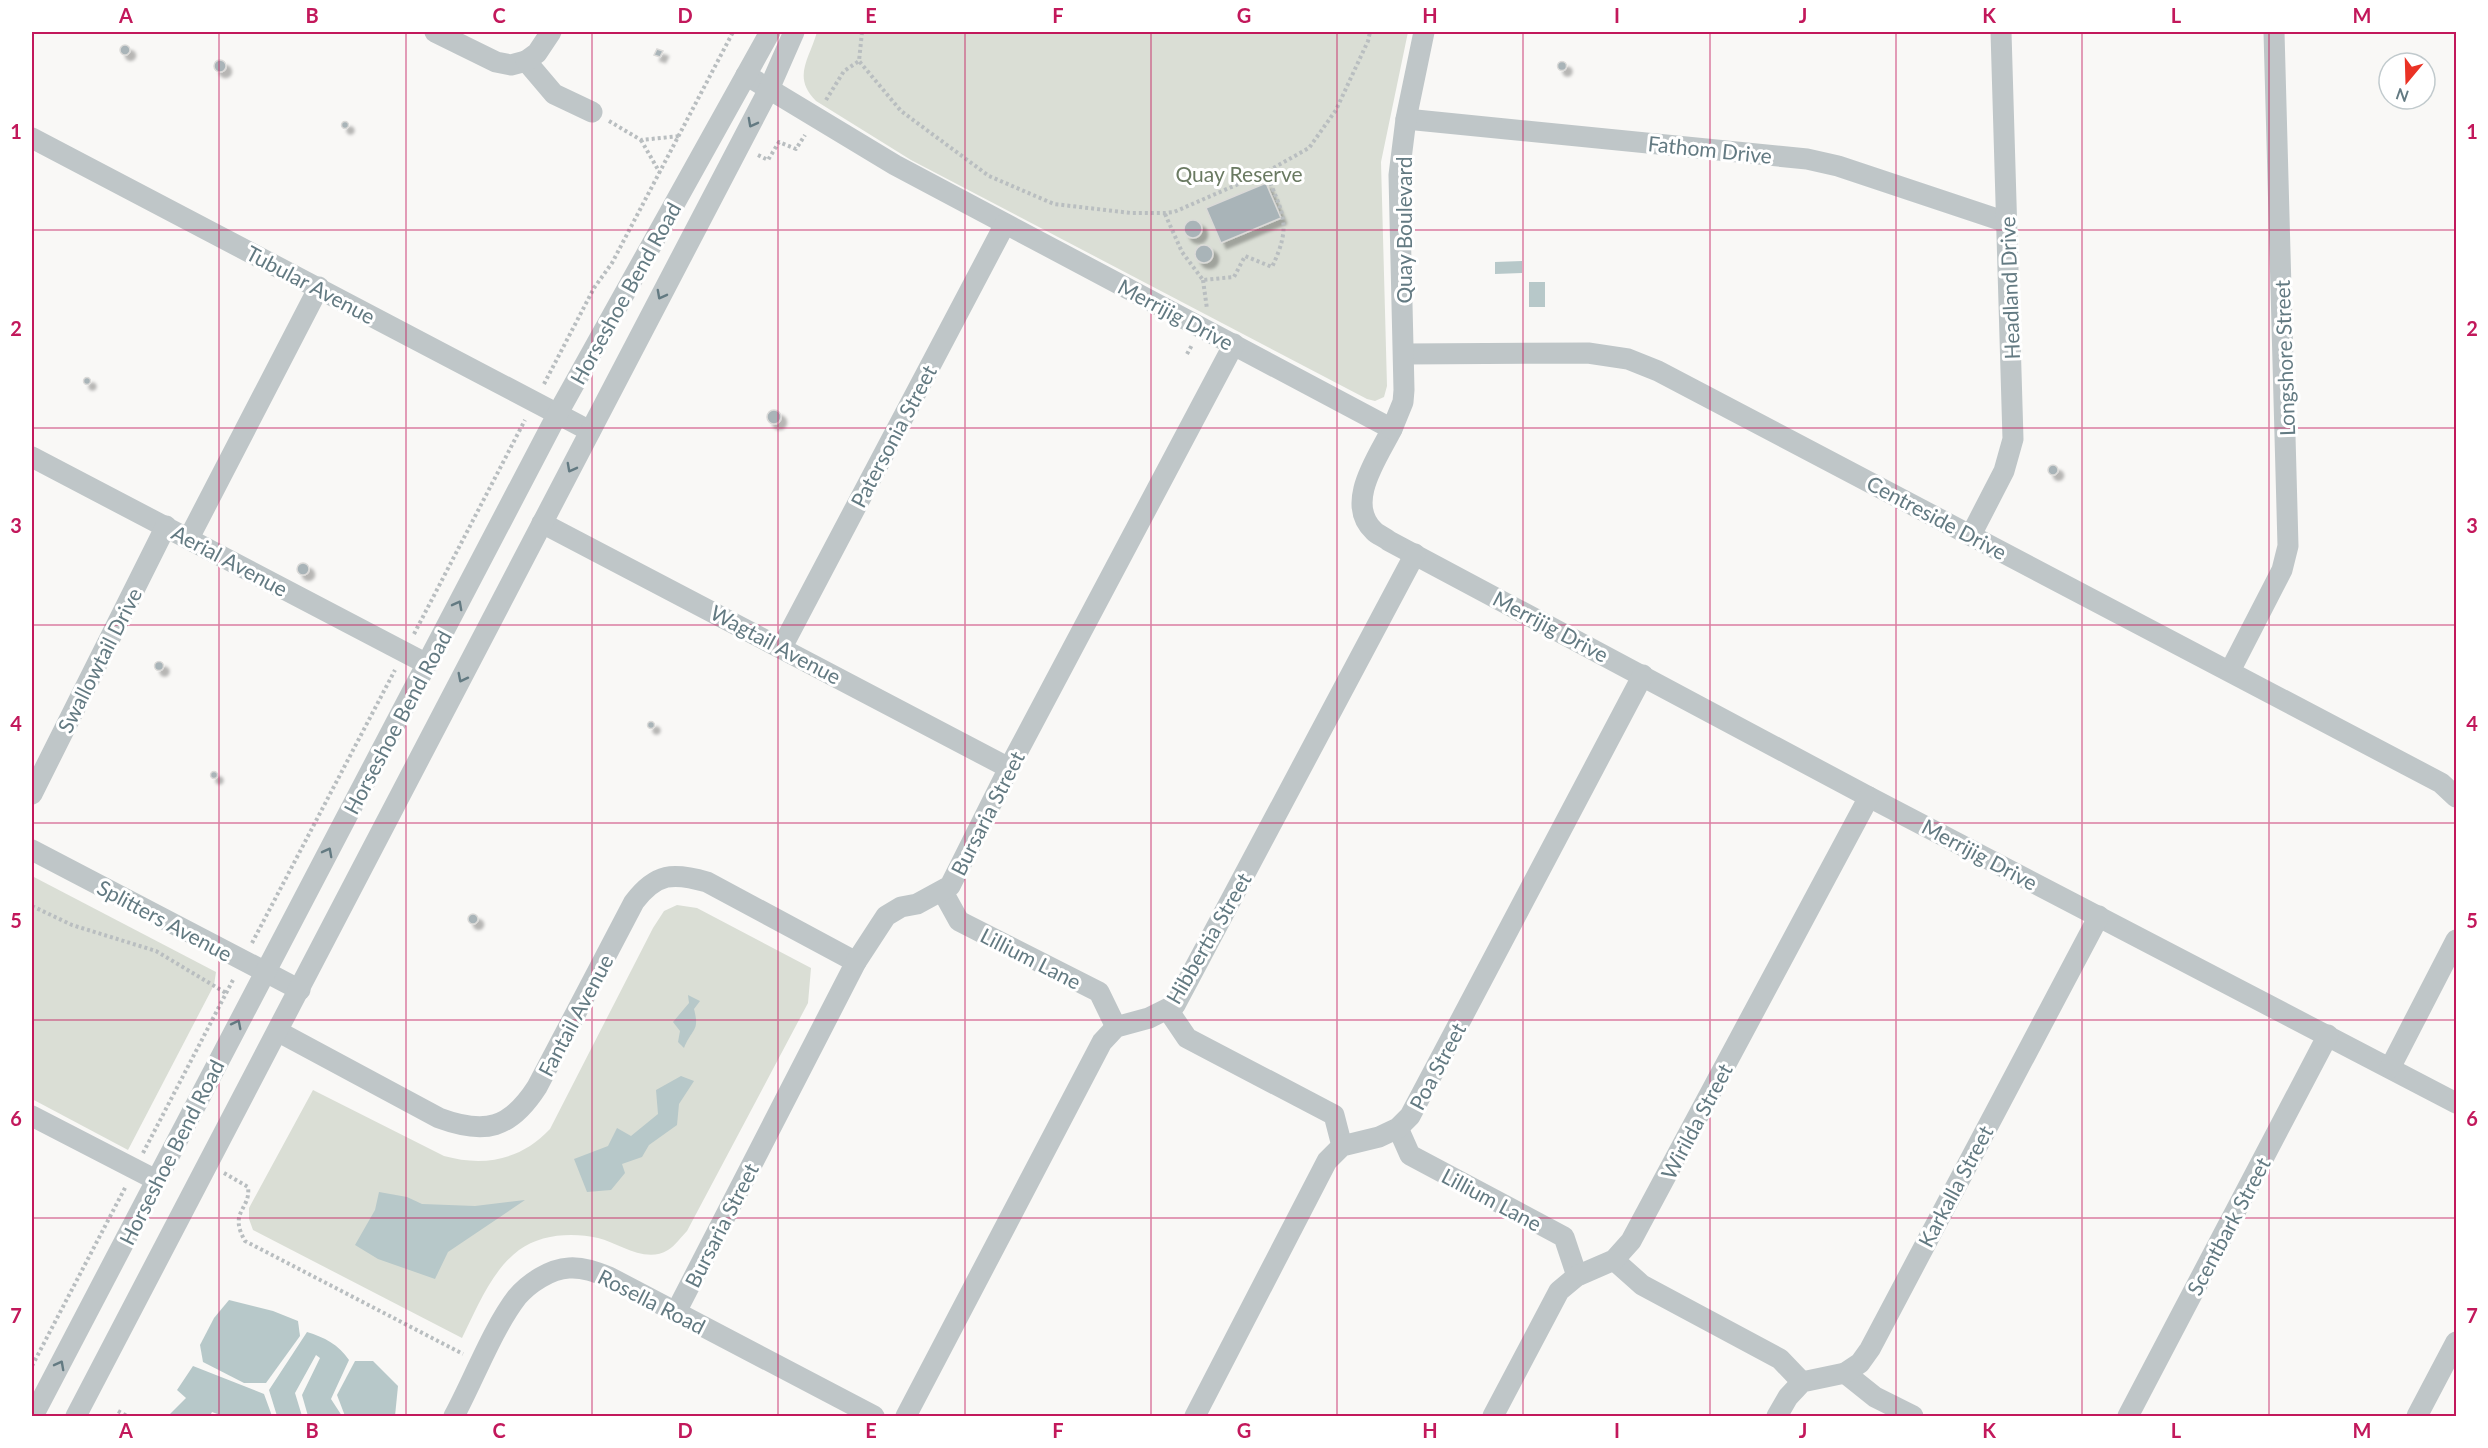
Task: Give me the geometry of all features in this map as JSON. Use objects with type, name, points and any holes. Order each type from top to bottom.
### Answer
[{"type":"street","points":[[435,32],[496,62],[511,66],[526,61],[537,53],[551,32]]},
{"type":"street","name":"Horseshoe Bend Road","points":[[33,1416],[558,413],[770,32]]},
{"type":"street","name":"Horseshoe Bend Road","points":[[76,1416],[279,1032],[769,89],[794,32]]},
{"type":"street","name":"Quay Boulevard","points":[[1392,429],[1403,402],[1405,354],[1399,175],[1406,119],[1424,32]]},
{"type":"street","name":"Headland Drive","points":[[1971,534],[2004,471],[2013,439],[2001,32]]},
{"type":"street","name":"Longshore Street","points":[[2230,671],[2282,570],[2288,546],[2274,32]]},
{"type":"street","points":[[526,61],[554,94],[592,112]]},
{"type":"street","name":"Merrijig Drive","points":[[746,75],[860,145],[1005,225],[1392,429],[1366,484],[1361,506],[1365,519],[1374,531],[1869,796],[2457,1103]]},
{"type":"street","name":"Fathom Drive","points":[[1406,119],[1807,159],[1838,166],[2006,222]]},
{"type":"street","name":"Tubular Avenue","points":[[32,138],[590,431]]},
{"type":"street","name":"Patersonia Street","points":[[782,647],[1005,225]]},
{"type":"street","points":[[189,538],[319,287]]},
{"type":"street","name":"Bursaria Street","points":[[676,1312],[856,962],[886,916],[901,907],[917,904],[943,892],[950,886],[1009,768],[1234,344]]},
{"type":"street","name":"Centreside Drive","points":[[1405,354],[1588,353],[1628,359],[1658,371],[2451,788]]},
{"type":"street","name":"Aerial Avenue","points":[[32,457],[427,664]]},
{"type":"street","name":"Wagtail Avenue","points":[[542,523],[1009,768]]},
{"type":"street","name":"Swallowtail Drive","points":[[32,794],[166,526]]},
{"type":"street","name":"Hibbertia Street","points":[[1116,1027],[1168,1010],[1175,1005],[1415,554]]},
{"type":"street","name":"Poa Street","points":[[1342,1146],[1379,1137],[1398,1128],[1410,1116],[1643,675]]},
{"type":"street","name":"Wirilda Street","points":[[1493,1416],[1559,1291],[1577,1276],[1614,1260],[1631,1241],[1869,796]]},
{"type":"street","name":"Splitters Avenue","points":[[32,850],[300,990]]},
{"type":"street","name":"Fantail Avenue","points":[[279,1032],[440,1118],[462,1126],[487,1127],[509,1119],[526,1105],[634,902],[646,886],[664,878],[685,875],[707,882],[856,962]]},
{"type":"street","name":"Lillium Lane","points":[[943,892],[959,921],[1099,992],[1116,1027]]},
{"type":"street","name":"Karkalla Street","points":[[1845,1373],[1860,1363],[1869,1348],[2099,916]]},
{"type":"street","points":[[2390,1068],[2457,940]]},
{"type":"street","points":[[1168,1010],[1187,1038],[1334,1115],[1342,1146],[1327,1161],[1195,1416]]},
{"type":"street","points":[[906,1416],[1102,1042],[1116,1027]]},
{"type":"street","name":"Scentbark Street","points":[[2128,1416],[2328,1035]]},
{"type":"street","points":[[32,1116],[156,1180]]},
{"type":"street","name":"Lillium Lane","points":[[1398,1128],[1410,1155],[1564,1237],[1577,1276]]},
{"type":"street","points":[[1614,1260],[1642,1285],[1780,1359],[1802,1382]]},
{"type":"street","name":"Rosella Road","points":[[454,1416],[518,1296],[533,1282],[548,1273],[567,1268],[586,1269],[609,1277],[874,1416]]},
{"type":"street","points":[[2417,1416],[2457,1342]]},
{"type":"street","points":[[1777,1416],[1788,1396],[1802,1382],[1845,1373],[1875,1397],[1912,1416]]},
{"type":"path","points":[[32,1366],[594,288],[612,264],[733,32]]},
{"type":"path","points":[[862,32],[859,61],[901,111],[988,176],[1053,204],[1131,213],[1174,212],[1266,172],[1309,148],[1336,110],[1370,32]]},
{"type":"path","points":[[592,112],[641,140],[660,173]]},
{"type":"path","points":[[641,140],[680,136]]},
{"type":"path","points":[[1165,213],[1182,252],[1203,280],[1234,277],[1245,256],[1272,267],[1282,246],[1285,223],[1266,172]]},
{"type":"path","points":[[32,906],[72,926],[156,951],[226,993]]},
{"type":"path","points":[[240,1180],[248,1187],[249,1193],[239,1212],[237,1228],[245,1240],[466,1356],[462,1364]]},
{"type":"path","points":[[118,1411],[127,1416]]},
{"type":"green space","name":"Quay Reserve","points":[[817,32],[1408,32],[1381,162],[1387,386],[1384,397],[1375,401],[1367,399],[911,160],[816,101],[805,84],[804,68]]},
{"type":"green space","points":[[32,876],[216,972],[214,985],[128,1150],[32,1099]]},
{"type":"green space","points":[[677,905],[697,908],[811,968],[808,1003],[687,1231],[671,1248],[659,1254],[641,1254],[598,1238],[578,1235],[557,1236],[527,1245],[500,1268],[462,1338],[253,1230],[249,1219],[249,1208],[313,1090],[444,1156],[473,1161],[501,1158],[527,1148],[539,1140],[550,1129],[653,928],[664,911]]},
{"type":"shaded area","points":[[1522,261],[1522,273],[1495,274],[1495,262]]},
{"type":"shaded area","points":[[1529,282],[1545,282],[1545,307],[1529,307]]},
{"type":"shaded area","points":[[688,995],[700,1001],[694,1009],[696,1026],[684,1048],[678,1042],[680,1031],[673,1022],[689,1003]]},
{"type":"shaded area","points":[[681,1076],[694,1081],[679,1104],[677,1125],[649,1145],[642,1157],[622,1164],[625,1173],[611,1190],[587,1192],[574,1159],[608,1146],[617,1128],[631,1136],[658,1114],[656,1090]]},
{"type":"shaded area","points":[[379,1192],[407,1197],[422,1204],[475,1206],[525,1200],[448,1252],[435,1279],[378,1259],[355,1245],[375,1210]]},
{"type":"shaded area","points":[[229,1300],[273,1311],[298,1321],[300,1336],[266,1383],[244,1383],[203,1362],[200,1345],[214,1318]]},
{"type":"shaded area","points":[[307,1332],[331,1342],[349,1360],[331,1399],[342,1416],[308,1416],[302,1395],[320,1358],[316,1355],[295,1393],[302,1416],[277,1416],[269,1390]]},
{"type":"shaded area","points":[[355,1361],[373,1361],[398,1386],[395,1416],[345,1416],[337,1395]]},
{"type":"shaded area","points":[[193,1366],[264,1394],[272,1416],[223,1416],[212,1412],[210,1416],[168,1416],[186,1398],[177,1390]]},
{"type":"building","points":[[125,45],[129,46],[129,54],[125,55],[121,54],[120,50],[121,46]]},
{"type":"building","points":[[657,49],[663,51],[660,57],[654,55]]},
{"type":"building","points":[[220,60],[226,66],[220,72],[214,66]]},
{"type":"building","points":[[1562,61],[1567,66],[1562,71],[1557,66]]},
{"type":"building","points":[[345,122],[348,125],[345,128],[342,125]]},
{"type":"building","points":[[1266,183],[1281,218],[1221,243],[1206,208]]},
{"type":"building","points":[[1189,220],[1197,220],[1202,225],[1200,236],[1189,238],[1184,233],[1184,225]]},
{"type":"building","points":[[1200,245],[1208,245],[1213,250],[1211,261],[1200,263],[1195,258],[1195,250]]},
{"type":"building","points":[[87,377],[91,381],[87,385],[83,381]]},
{"type":"building","points":[[774,410],[779,412],[781,417],[779,422],[774,424],[769,422],[767,417],[769,412]]},
{"type":"building","points":[[2053,465],[2057,466],[2057,474],[2053,475],[2049,474],[2048,470],[2049,466]]},
{"type":"building","points":[[305,563],[309,569],[305,575],[301,575],[297,567]]},
{"type":"building","points":[[159,661],[164,666],[159,671],[154,666]]},
{"type":"building","points":[[651,722],[654,725],[651,728],[648,725]]},
{"type":"building","points":[[214,772],[217,775],[214,778],[211,775]]},
{"type":"building","points":[[473,914],[478,919],[473,924],[468,919]]}]
